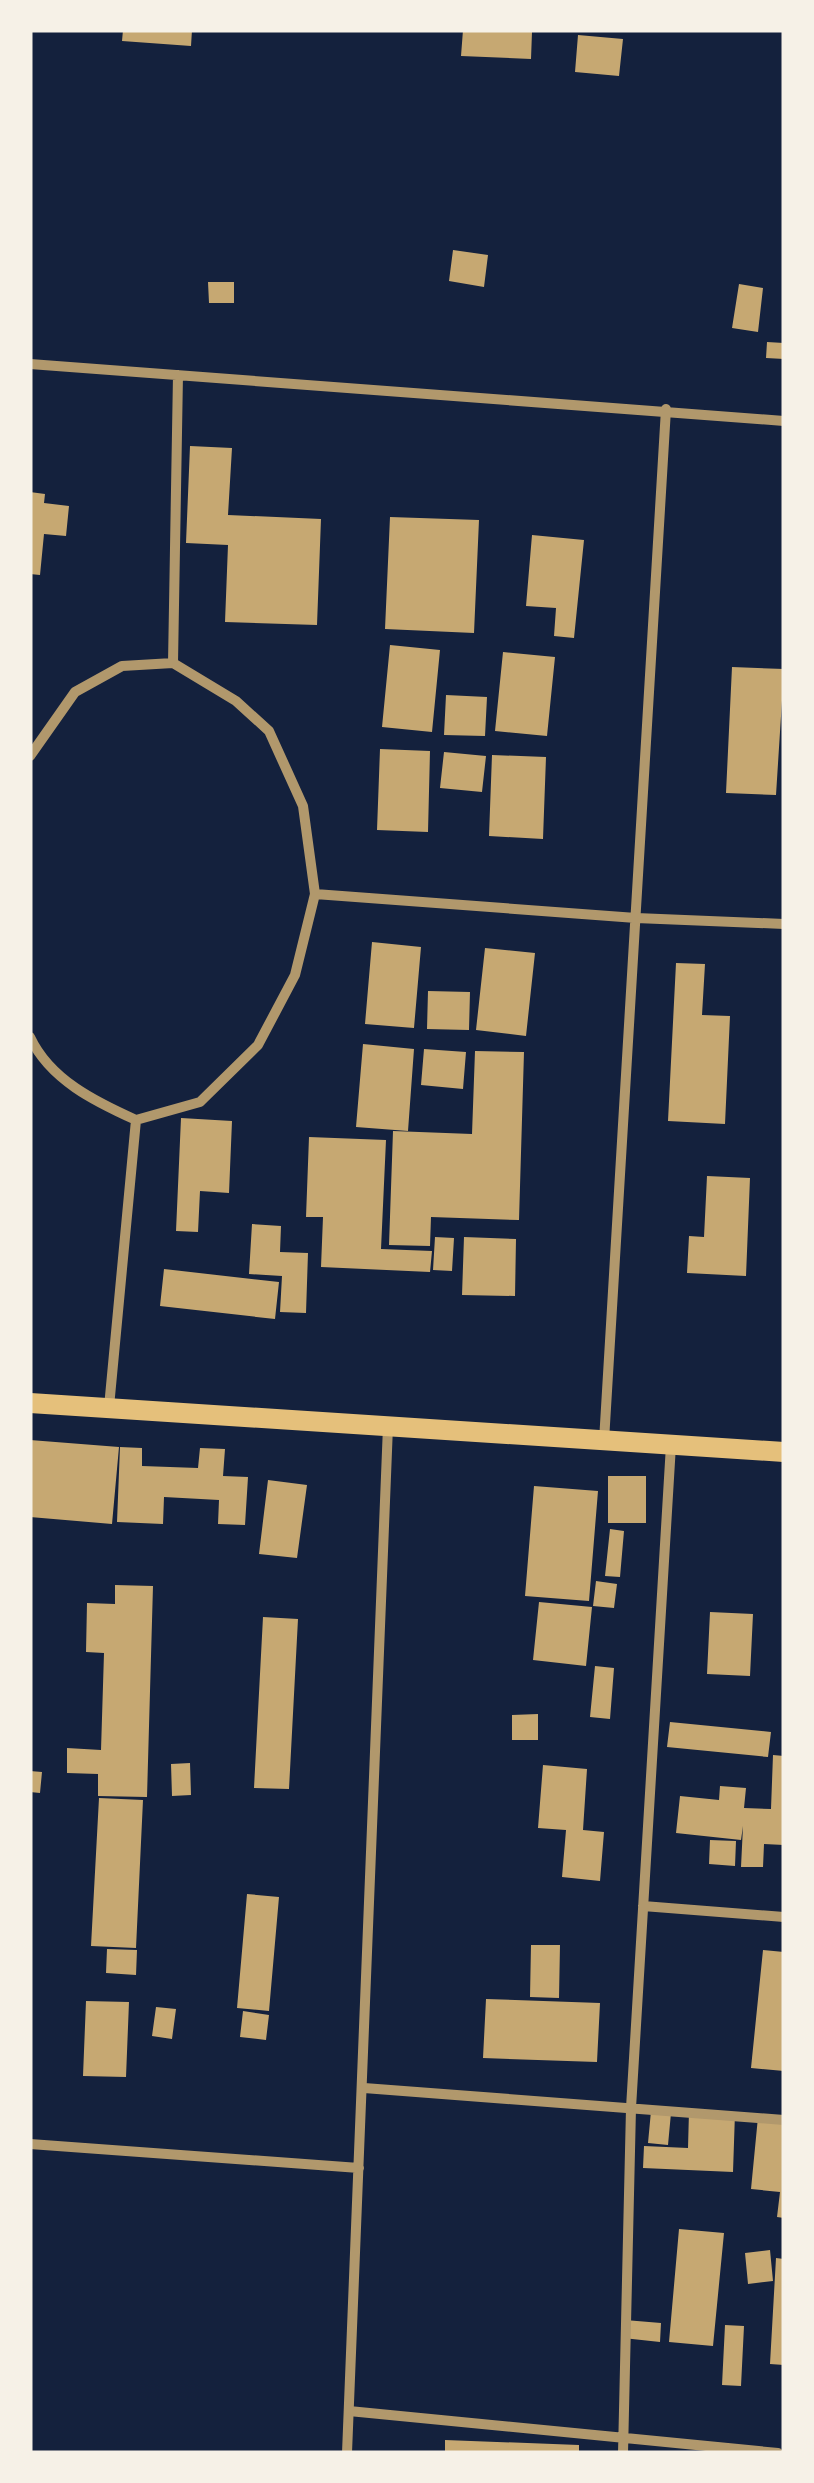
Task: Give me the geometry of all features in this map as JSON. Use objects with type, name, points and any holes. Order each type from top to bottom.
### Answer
[{"type":"main road","points":[[30,1403],[784,1452]]},
{"type":"street","points":[[30,364],[666,409],[784,421]]},
{"type":"street","points":[[173,663],[178,375]]},
{"type":"street","points":[[604,1442],[666,409]]},
{"type":"street","points":[[30,756],[75,692],[122,666],[173,663],[236,700],[269,731],[303,806],[315,894],[294,974],[258,1045],[200,1102],[136,1120],[82,1095],[35,1048],[30,1037]]},
{"type":"street","points":[[315,894],[636,918],[784,924]]},
{"type":"street","points":[[109,1407],[136,1120]]},
{"type":"street","points":[[347,2453],[388,1426]]},
{"type":"street","points":[[623,2453],[631,2108],[670,1445]]},
{"type":"street","points":[[643,1906],[784,1917]]},
{"type":"street","points":[[364,2088],[784,2120]]},
{"type":"street","points":[[30,2144],[359,2168]]},
{"type":"street","points":[[349,2411],[778,2453]]},
{"type":"building","points":[[123,30],[192,30],[191,46],[122,41]]},
{"type":"building","points":[[463,30],[532,32],[531,59],[461,56]]},
{"type":"building","points":[[578,35],[623,39],[619,76],[575,72]]},
{"type":"building","points":[[453,250],[488,255],[484,287],[449,281]]},
{"type":"building","points":[[208,282],[234,282],[234,303],[209,303]]},
{"type":"building","points":[[739,284],[763,288],[758,332],[732,328]]},
{"type":"building","points":[[767,342],[784,343],[784,359],[766,358]]},
{"type":"building","points":[[190,446],[232,448],[228,515],[321,519],[317,625],[225,622],[228,545],[186,543]]},
{"type":"building","points":[[30,492],[45,494],[44,503],[69,506],[66,536],[44,534],[40,575],[30,574]]},
{"type":"building","points":[[390,517],[479,520],[474,633],[385,629]]},
{"type":"building","points":[[532,535],[584,540],[574,638],[554,636],[556,608],[526,606]]},
{"type":"building","points":[[390,645],[440,650],[432,732],[382,727]]},
{"type":"building","points":[[503,652],[555,657],[547,736],[495,731]]},
{"type":"building","points":[[732,667],[784,669],[776,795],[726,793]]},
{"type":"building","points":[[446,695],[487,697],[485,736],[444,735]]},
{"type":"building","points":[[380,749],[430,751],[428,832],[377,830]]},
{"type":"building","points":[[444,752],[486,756],[482,792],[440,788]]},
{"type":"building","points":[[492,755],[546,757],[543,839],[489,836]]},
{"type":"building","points":[[372,942],[421,947],[414,1028],[365,1024]]},
{"type":"building","points":[[485,948],[535,953],[526,1036],[476,1030]]},
{"type":"building","points":[[676,963],[705,964],[702,1015],[730,1016],[725,1124],[668,1121]]},
{"type":"building","points":[[428,991],[470,992],[469,1030],[427,1029]]},
{"type":"building","points":[[363,1044],[414,1049],[408,1131],[356,1127]]},
{"type":"building","points":[[424,1049],[466,1052],[463,1089],[421,1085]]},
{"type":"building","points":[[475,1051],[524,1052],[519,1220],[431,1217],[430,1246],[389,1245],[393,1131],[472,1134]]},
{"type":"building","points":[[181,1118],[232,1121],[229,1193],[200,1191],[198,1232],[176,1231]]},
{"type":"building","points":[[309,1137],[386,1140],[381,1249],[432,1251],[430,1272],[321,1267],[323,1217],[306,1217]]},
{"type":"building","points":[[707,1176],[750,1178],[746,1276],[687,1273],[689,1236],[704,1237]]},
{"type":"building","points":[[252,1224],[281,1226],[280,1252],[308,1253],[306,1313],[280,1312],[282,1276],[249,1274]]},
{"type":"building","points":[[435,1237],[454,1238],[452,1271],[433,1270]]},
{"type":"building","points":[[464,1237],[516,1239],[515,1296],[462,1295]]},
{"type":"building","points":[[164,1269],[279,1282],[275,1319],[160,1306]]},
{"type":"building","points":[[30,1440],[119,1447],[112,1524],[30,1517]]},
{"type":"building","points":[[120,1447],[142,1448],[142,1466],[198,1468],[200,1448],[225,1449],[223,1476],[248,1477],[245,1525],[218,1524],[219,1500],[164,1497],[163,1524],[117,1522]]},
{"type":"building","points":[[608,1476],[646,1476],[646,1523],[608,1523]]},
{"type":"building","points":[[268,1480],[307,1485],[297,1558],[259,1554]]},
{"type":"building","points":[[534,1486],[598,1491],[589,1601],[525,1596]]},
{"type":"building","points":[[610,1529],[624,1531],[620,1577],[605,1576]]},
{"type":"building","points":[[596,1581],[617,1584],[614,1608],[593,1606]]},
{"type":"building","points":[[115,1585],[153,1586],[147,1797],[98,1796],[98,1774],[67,1773],[67,1748],[101,1750],[104,1653],[86,1652],[87,1603],[115,1604]]},
{"type":"building","points":[[539,1602],[592,1607],[586,1666],[533,1660]]},
{"type":"building","points":[[710,1612],[753,1614],[750,1676],[707,1674]]},
{"type":"building","points":[[263,1617],[298,1619],[289,1789],[254,1788]]},
{"type":"building","points":[[595,1666],[614,1668],[610,1719],[590,1717]]},
{"type":"building","points":[[538,1714],[538,1740],[512,1740],[512,1715]]},
{"type":"building","points":[[670,1722],[771,1732],[768,1757],[667,1747]]},
{"type":"building","points":[[773,1755],[784,1756],[784,1845],[764,1844],[763,1867],[741,1867],[743,1826],[741,1840],[676,1833],[680,1796],[719,1800],[720,1786],[746,1788],[744,1808],[771,1809]]},
{"type":"building","points":[[190,1763],[191,1795],[172,1796],[171,1764]]},
{"type":"building","points":[[543,1765],[587,1769],[583,1830],[604,1832],[600,1881],[562,1877],[566,1830],[538,1828]]},
{"type":"building","points":[[30,1771],[42,1772],[40,1793],[30,1792]]},
{"type":"building","points":[[99,1798],[143,1800],[136,1948],[91,1946]]},
{"type":"building","points":[[710,1840],[736,1841],[735,1866],[709,1864]]},
{"type":"building","points":[[247,1894],[279,1897],[269,2011],[237,2008]]},
{"type":"building","points":[[531,1945],[560,1945],[559,1998],[530,1997]]},
{"type":"building","points":[[107,1949],[137,1950],[136,1975],[106,1973]]},
{"type":"building","points":[[763,1950],[784,1952],[784,2071],[751,2068]]},
{"type":"building","points":[[486,1999],[600,2003],[597,2062],[483,2058]]},
{"type":"building","points":[[86,2001],[129,2002],[126,2077],[83,2076]]},
{"type":"building","points":[[156,2007],[176,2009],[172,2039],[152,2036]]},
{"type":"building","points":[[243,2011],[269,2015],[266,2040],[240,2037]]},
{"type":"building","points":[[651,2111],[671,2113],[668,2145],[648,2143]]},
{"type":"building","points":[[689,2111],[735,2113],[733,2172],[643,2168],[644,2146],[688,2148]]},
{"type":"building","points":[[758,2117],[784,2120],[784,2218],[777,2217],[780,2192],[751,2189]]},
{"type":"building","points":[[679,2229],[724,2233],[713,2346],[669,2342]]},
{"type":"building","points":[[770,2250],[773,2281],[748,2284],[745,2253]]},
{"type":"building","points":[[776,2258],[784,2259],[784,2365],[770,2364]]},
{"type":"building","points":[[625,2320],[661,2323],[660,2342],[623,2338]]},
{"type":"building","points":[[725,2325],[744,2326],[741,2386],[722,2385]]},
{"type":"building","points":[[445,2440],[579,2445],[579,2453],[445,2453]]}]
